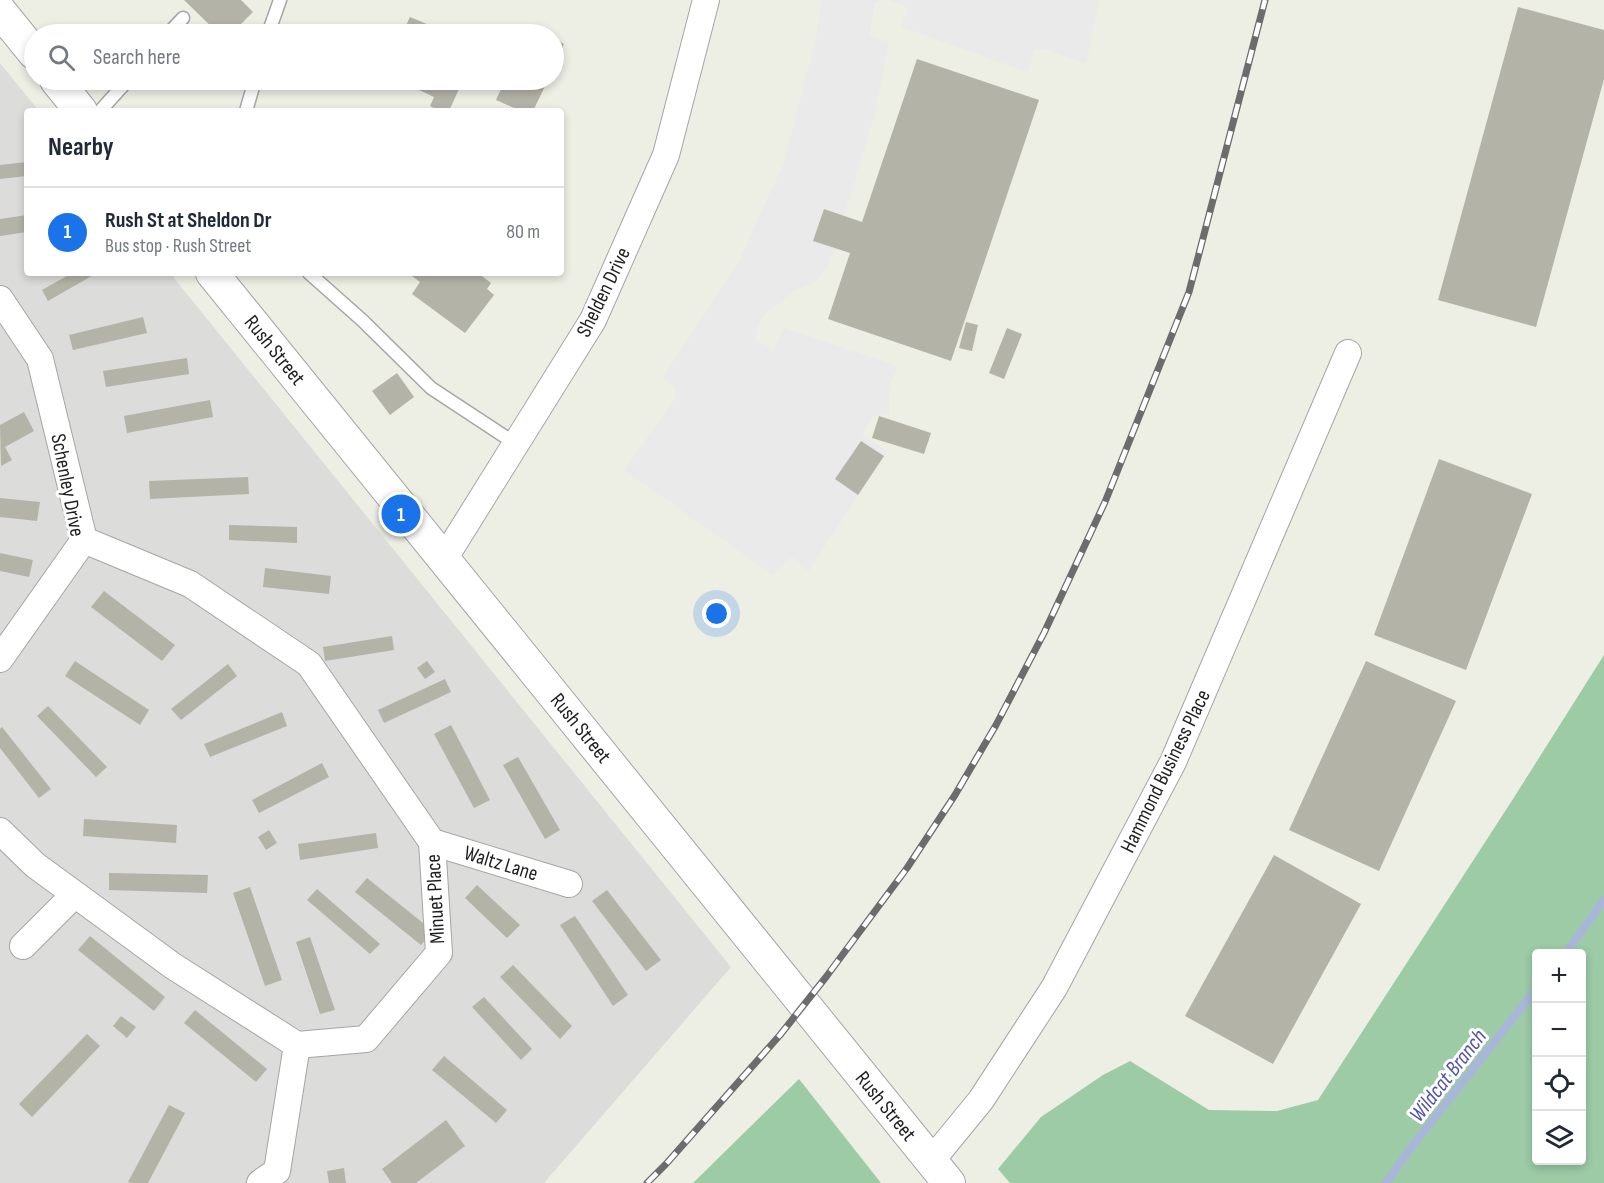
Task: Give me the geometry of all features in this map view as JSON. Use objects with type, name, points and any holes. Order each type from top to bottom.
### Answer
[{"type":"street","name":"Shelden Drive","points":[[444,559],[593,320],[666,155],[706,0]]},
{"type":"street","points":[[0,10],[24,40]]},
{"type":"street","points":[[64,90],[79,108]]},
{"type":"street","name":"Rush Street","points":[[214,276],[940,1172]]},
{"type":"street","name":"Schenley Drive","points":[[0,299],[40,359],[84,540],[0,659]]},
{"type":"street","name":"Hammond Business Place","points":[[940,1172],[981,1100],[1054,988],[1173,762],[1348,353]]},
{"type":"street","name":"Minuet Place","points":[[84,540],[190,584],[309,664],[432,842],[439,953],[366,1039],[297,1046]]},
{"type":"street","points":[[0,831],[35,865],[74,895],[173,966],[297,1046],[277,1171],[260,1183]]},
{"type":"street","name":"Waltz Lane","points":[[432,842],[569,884]]},
{"type":"street","points":[[23,946],[74,895]]},
{"type":"lane","points":[[272,24],[280,0]]},
{"type":"lane","points":[[177,24],[183,18]]},
{"type":"lane","points":[[103,108],[119,90]]},
{"type":"lane","points":[[247,108],[252,90]]},
{"type":"lane","points":[[312,276],[363,321],[431,388],[516,444]]},
{"type":"shaded area","points":[[822,0],[882,0],[875,3],[869,36],[889,42],[875,113],[829,265],[814,283],[794,291],[765,315],[758,325],[756,339],[767,348],[774,349],[784,328],[897,366],[889,390],[889,415],[873,416],[862,434],[887,452],[808,572],[792,556],[773,575],[624,470],[673,402],[676,388],[663,377],[739,261],[784,162],[815,42]]},
{"type":"shaded area","points":[[889,0],[1099,0],[1086,64],[1048,50],[1035,49],[1028,72],[901,27],[908,8]]},
{"type":"shaded area","points":[[0,63],[37,108],[24,108],[24,276],[172,276],[731,967],[544,1183],[0,1183]]},
{"type":"green space","points":[[1604,655],[1604,1183],[1010,1183],[998,1169],[1041,1117],[1103,1075],[1130,1061],[1209,1110],[1277,1111],[1318,1100]]},
{"type":"green space","points":[[799,1079],[881,1183],[693,1183]]},
{"type":"building","points":[[184,0],[241,0],[253,12],[241,24],[209,24]]},
{"type":"building","points":[[1518,7],[1604,30],[1604,79],[1536,327],[1438,300]]},
{"type":"building","points":[[410,17],[427,24],[407,24]]},
{"type":"building","points":[[917,59],[1039,100],[951,361],[828,319],[850,253],[813,241],[824,209],[862,222]]},
{"type":"building","points":[[419,90],[458,90],[450,108],[430,106],[434,97]]},
{"type":"building","points":[[500,90],[543,90],[534,108],[514,108],[496,100]]},
{"type":"building","points":[[24,162],[24,176],[0,179],[0,165]]},
{"type":"building","points":[[24,215],[24,232],[0,236],[0,219]]},
{"type":"building","points":[[67,276],[92,276],[48,301],[42,290]]},
{"type":"building","points":[[412,276],[482,276],[491,283],[487,289],[494,295],[465,333],[412,294],[420,282]]},
{"type":"building","points":[[143,317],[147,333],[73,350],[69,335]]},
{"type":"building","points":[[966,322],[978,325],[972,351],[959,348]]},
{"type":"building","points":[[1007,328],[1022,334],[1004,379],[989,373]]},
{"type":"building","points":[[187,358],[189,374],[106,387],[103,371]]},
{"type":"building","points":[[397,373],[414,397],[390,415],[372,391]]},
{"type":"building","points":[[210,400],[213,417],[127,433],[124,416]]},
{"type":"building","points":[[24,412],[34,431],[5,447],[12,460],[1,466],[0,425]]},
{"type":"building","points":[[879,416],[931,433],[924,454],[872,438]]},
{"type":"building","points":[[861,441],[884,456],[858,495],[835,479]]},
{"type":"building","points":[[1439,459],[1532,494],[1466,670],[1374,635]]},
{"type":"building","points":[[248,477],[249,494],[150,499],[149,481]]},
{"type":"building","points":[[0,498],[40,502],[37,521],[0,517]]},
{"type":"building","points":[[229,525],[297,527],[297,543],[229,540]]},
{"type":"building","points":[[0,553],[33,560],[29,577],[0,571]]},
{"type":"building","points":[[265,568],[331,576],[329,594],[263,587]]},
{"type":"building","points":[[104,591],[175,645],[162,661],[91,607]]},
{"type":"building","points":[[392,636],[394,650],[325,661],[323,647]]},
{"type":"building","points":[[75,661],[149,710],[140,725],[65,676]]},
{"type":"building","points":[[427,661],[435,672],[425,679],[417,668]]},
{"type":"building","points":[[1366,661],[1456,701],[1379,871],[1289,830]]},
{"type":"building","points":[[228,664],[237,676],[181,720],[171,709]]},
{"type":"building","points":[[445,679],[451,692],[384,723],[378,710]]},
{"type":"building","points":[[48,706],[107,767],[96,777],[37,716]]},
{"type":"building","points":[[282,712],[287,726],[210,757],[204,744]]},
{"type":"building","points":[[451,725],[490,800],[474,808],[434,734]]},
{"type":"building","points":[[2,727],[51,789],[39,798],[0,748],[0,729]]},
{"type":"building","points":[[518,757],[560,830],[545,839],[503,765]]},
{"type":"building","points":[[322,763],[329,777],[259,813],[252,800]]},
{"type":"building","points":[[84,819],[177,825],[176,843],[83,836]]},
{"type":"building","points":[[269,830],[277,843],[266,850],[258,837]]},
{"type":"building","points":[[376,833],[378,848],[300,860],[298,844]]},
{"type":"building","points":[[1274,855],[1361,904],[1273,1064],[1185,1016]]},
{"type":"building","points":[[109,873],[208,875],[207,893],[109,890]]},
{"type":"building","points":[[367,878],[433,931],[421,945],[355,892]]},
{"type":"building","points":[[477,885],[520,925],[507,938],[465,898]]},
{"type":"building","points":[[250,887],[282,980],[265,986],[233,893]]},
{"type":"building","points":[[317,889],[380,944],[370,954],[307,900]]},
{"type":"building","points":[[607,890],[661,960],[646,971],[592,901]]},
{"type":"building","points":[[575,916],[628,995],[613,1006],[560,925]]},
{"type":"building","points":[[90,936],[165,997],[154,1011],[78,950]]},
{"type":"building","points":[[310,937],[335,1010],[320,1014],[296,942]]},
{"type":"building","points":[[513,965],[572,1026],[560,1039],[500,977]]},
{"type":"building","points":[[484,997],[532,1049],[521,1060],[472,1007]]},
{"type":"building","points":[[195,1010],[267,1069],[256,1082],[184,1023]]},
{"type":"building","points":[[121,1016],[136,1027],[127,1038],[113,1026]]},
{"type":"building","points":[[87,1034],[100,1046],[32,1117],[19,1104]]},
{"type":"building","points":[[444,1056],[507,1110],[496,1123],[432,1070]]},
{"type":"building","points":[[169,1105],[185,1113],[148,1183],[128,1182]]},
{"type":"building","points":[[446,1120],[465,1146],[416,1183],[392,1183],[382,1169]]},
{"type":"building","points":[[344,1168],[346,1183],[329,1183],[327,1171]]},
{"type":"waterway","name":"Wildcat Branch","points":[[1569,949],[1604,900]]},
{"type":"waterway","name":"Wildcat Branch","points":[[1386,1183],[1410,1149],[1532,994]]},
{"type":"railway","points":[[647,1183],[780,1035],[826,977],[907,868],[955,795],[996,725],[1044,633],[1105,502],[1189,292],[1265,0]]},
{"type":"place","name":"Rush St at Sheldon Dr","points":[[401,514]]}]
